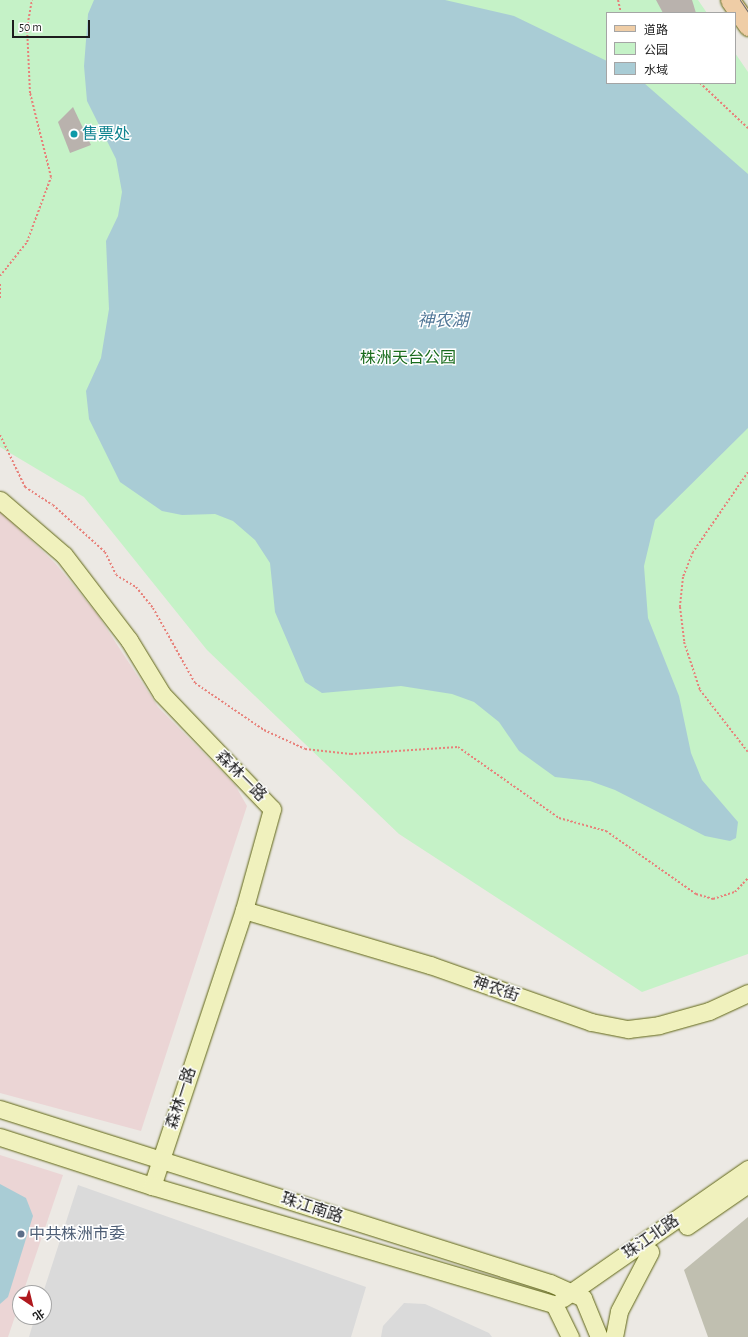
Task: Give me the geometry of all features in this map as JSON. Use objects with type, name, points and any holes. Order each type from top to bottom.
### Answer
[{"type":"main road","points":[[730,0],[748,26]]},
{"type":"street","name":"森林一路","points":[[0,500],[64,555],[129,640],[162,694],[272,808],[246,905],[152,1186]]},
{"type":"street","name":"神农街","points":[[246,905],[615,1018],[642,1017],[690,1006],[748,984]]},
{"type":"street","name":"神农街","points":[[246,905],[430,966],[591,1022],[628,1029],[659,1025],[695,1015],[748,993]]},
{"type":"street","name":"珠江南路","points":[[0,1108],[550,1283],[576,1296]]},
{"type":"street","name":"珠江南路","points":[[0,1137],[152,1186],[557,1309]]},
{"type":"street","name":"珠江北路","points":[[557,1309],[748,1169]]},
{"type":"street","name":"珠江北路","points":[[576,1296],[650,1252],[748,1184]]},
{"type":"street","points":[[614,1337],[619,1311],[650,1252]]},
{"type":"street","points":[[576,1296],[599,1337]]},
{"type":"street","points":[[557,1309],[570,1337]]},
{"type":"path","points":[[0,276],[27,242],[51,177],[30,93],[27,28],[32,0]]},
{"type":"path","points":[[618,0],[621,12]]},
{"type":"path","points":[[701,84],[748,128]]},
{"type":"path","points":[[0,284],[0,298]]},
{"type":"path","points":[[0,435],[25,487],[53,505],[105,552],[116,575],[136,587],[153,608],[195,683],[264,730],[305,749],[351,754],[458,747],[559,818],[606,832],[696,894],[713,899],[735,892],[748,878]]},
{"type":"path","points":[[748,472],[693,552],[683,577],[680,607],[684,642],[700,690],[748,752]]},
{"type":"shaded area","points":[[0,511],[55,563],[97,614],[158,707],[235,785],[247,806],[141,1131],[0,1093]]},
{"type":"shaded area","name":"中共株洲市委","points":[[0,1155],[63,1175],[26,1285],[12,1285],[12,1325],[8,1337],[0,1337]]},
{"type":"shaded area","points":[[78,1185],[366,1287],[351,1337],[29,1337],[33,1325],[52,1325],[52,1285],[46,1285]]},
{"type":"shaded area","points":[[748,1217],[748,1337],[708,1337],[684,1270]]},
{"type":"shaded area","points":[[404,1303],[425,1304],[489,1333],[492,1337],[381,1337],[383,1326]]},
{"type":"green space","name":"神农湖","points":[[0,0],[698,0],[706,12],[606,12],[606,84],[736,84],[736,54],[748,72],[748,954],[642,992],[399,834],[207,650],[84,497],[0,447]]},
{"type":"water","name":"神农湖","points":[[94,0],[445,0],[514,16],[606,61],[606,84],[645,84],[748,174],[748,428],[655,520],[644,566],[648,618],[679,696],[691,753],[702,780],[738,822],[736,838],[730,841],[705,836],[615,790],[590,781],[555,777],[519,751],[499,722],[474,702],[452,694],[401,686],[322,693],[305,682],[275,612],[270,563],[255,540],[233,521],[215,514],[182,515],[162,511],[120,482],[89,419],[86,391],[101,358],[109,309],[106,241],[118,216],[122,192],[116,159],[87,101],[84,66],[88,14]]},
{"type":"water","points":[[0,1184],[26,1198],[33,1216],[8,1297],[0,1304]]},
{"type":"building","points":[[656,0],[692,0],[696,12],[662,12]]},
{"type":"building","name":"售票处","points":[[73,107],[91,145],[70,153],[58,122]]},
{"type":"tram line","points":[[740,0],[748,12]]},
{"type":"place","name":"售票处","points":[[74,134]]},
{"type":"place","name":"中共株洲市委","points":[[21,1234]]},
{"type":"park label","name":"株洲天台公园","points":[[408,358]]}]
